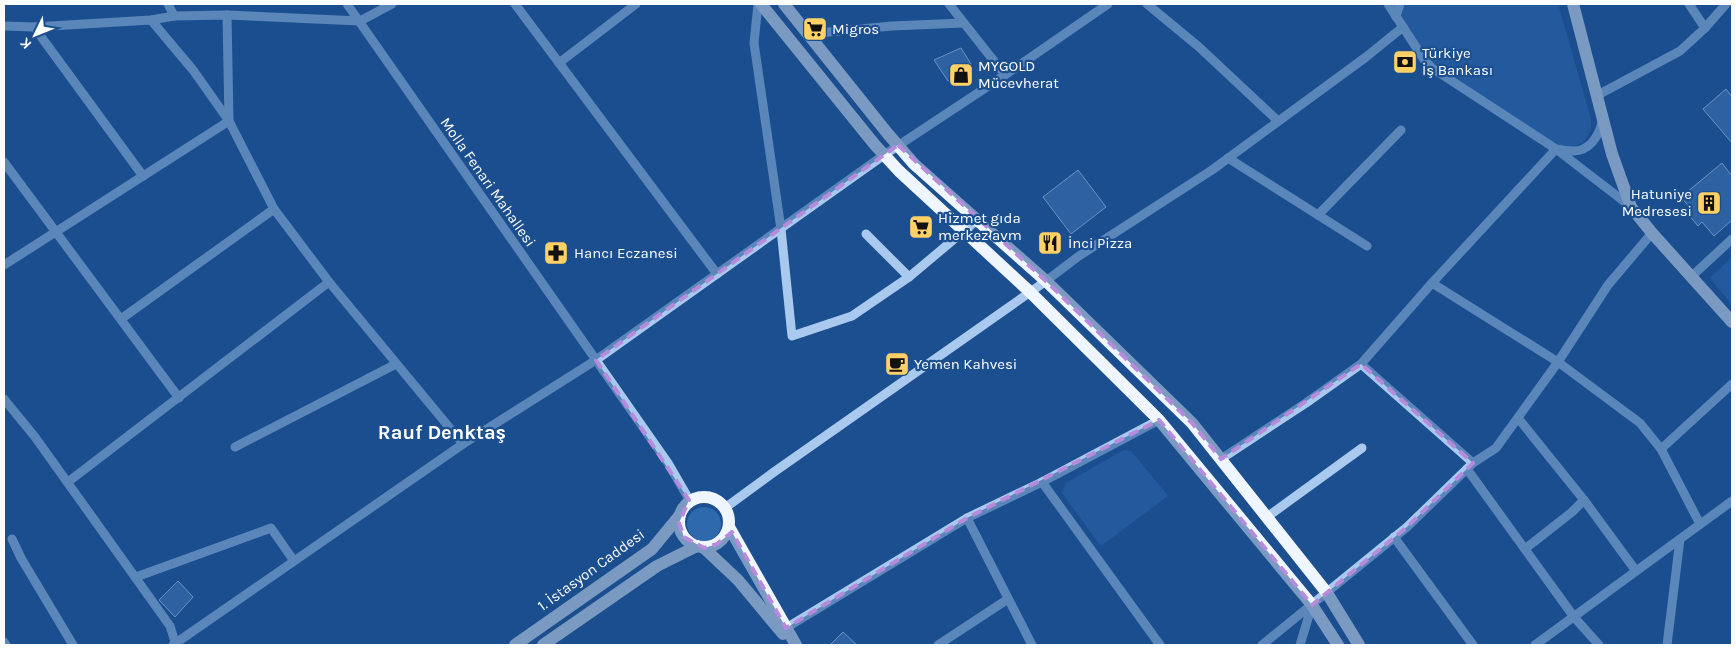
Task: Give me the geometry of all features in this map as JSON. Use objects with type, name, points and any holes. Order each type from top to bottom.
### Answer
[{"type":"main road","points":[[759,4],[899,171],[1030,292],[1159,420],[1312,605],[1338,645]]},
{"type":"main road","points":[[784,4],[914,164],[1046,281],[1192,423],[1327,593],[1359,645]]},
{"type":"main road","points":[[1573,4],[1612,154],[1631,207],[1732,322]]},
{"type":"main road","points":[[543,645],[657,566],[700,547],[717,544],[727,534],[729,528],[730,521],[726,508],[713,498],[697,497],[682,509],[678,523],[680,530],[689,543],[700,547],[738,580],[794,645]]},
{"type":"main road","name":"1. İstasyon Caddesi","points":[[514,645],[652,549],[680,515]]},
{"type":"main road","points":[[729,528],[794,645]]},
{"type":"street","points":[[168,4],[174,16]]},
{"type":"street","name":"Molla Fenari Mahallesi","points":[[347,4],[668,463],[690,501]]},
{"type":"street","points":[[4,26],[34,27],[151,20],[174,16],[227,14],[360,21],[392,4]]},
{"type":"street","points":[[515,4],[717,274]]},
{"type":"street","points":[[559,63],[636,4]]},
{"type":"street","points":[[759,4],[754,43],[781,229],[792,336],[852,316],[910,277],[977,220]]},
{"type":"street","points":[[948,4],[1005,75]]},
{"type":"street","points":[[4,399],[36,437],[136,577],[170,626],[175,645],[463,444],[596,360],[884,154],[1005,75],[1108,4]]},
{"type":"street","points":[[1147,4],[1199,47],[1278,121]]},
{"type":"street","points":[[1388,4],[1425,61],[1432,68],[1556,149],[1631,207]]},
{"type":"street","points":[[1396,17],[1400,4]]},
{"type":"street","points":[[1689,4],[1705,28]]},
{"type":"street","points":[[1596,96],[1680,51],[1705,28],[1726,4]]},
{"type":"street","points":[[227,14],[229,121]]},
{"type":"street","points":[[151,20],[193,70],[229,121],[274,209],[329,282],[463,444]]},
{"type":"street","points":[[808,34],[892,26],[964,23]]},
{"type":"street","points":[[34,27],[143,176]]},
{"type":"street","points":[[726,508],[1079,256],[1228,158],[1403,28]]},
{"type":"street","points":[[1556,149],[1574,152],[1582,149],[1595,140],[1600,132],[1603,120]]},
{"type":"street","points":[[4,265],[229,121]]},
{"type":"street","points":[[1318,215],[1401,130]]},
{"type":"street","points":[[1221,459],[1361,364],[1432,283],[1556,149]]},
{"type":"street","points":[[1228,158],[1367,246]]},
{"type":"street","points":[[4,162],[56,230],[178,398]]},
{"type":"street","points":[[121,319],[274,209]]},
{"type":"street","points":[[1262,645],[1394,538],[1470,466],[1496,448],[1558,362],[1608,285],[1652,233]]},
{"type":"street","points":[[866,234],[910,277]]},
{"type":"street","points":[[1692,276],[1732,239]]},
{"type":"street","points":[[68,482],[329,282]]},
{"type":"street","points":[[1432,283],[1558,362],[1640,423],[1661,450],[1700,524]]},
{"type":"street","points":[[235,447],[396,364]]},
{"type":"street","points":[[1361,364],[1470,466],[1524,549],[1574,617],[1599,645]]},
{"type":"street","points":[[1661,450],[1732,384]]},
{"type":"street","points":[[1518,418],[1584,500],[1636,571]]},
{"type":"street","points":[[786,628],[967,518],[1042,482],[1159,420]]},
{"type":"street","points":[[1267,517],[1362,448]]},
{"type":"street","points":[[1042,482],[1160,645]]},
{"type":"street","points":[[1524,549],[1572,512],[1584,500]]},
{"type":"street","points":[[1535,645],[1732,501]]},
{"type":"street","points":[[967,518],[1032,645]]},
{"type":"street","points":[[136,577],[271,528],[294,561]]},
{"type":"street","points":[[1394,538],[1473,645]]},
{"type":"street","points":[[12,539],[21,558],[73,645]]},
{"type":"street","points":[[1667,645],[1680,539]]},
{"type":"street","points":[[938,645],[1008,600]]},
{"type":"street","points":[[1300,645],[1312,605]]},
{"type":"highlighted area","points":[[898,145],[1046,281],[1192,423],[1221,459],[1361,364],[1473,463],[1407,527],[1312,605],[1159,420],[967,518],[786,628],[732,532],[717,544],[704,548],[684,537],[679,523],[689,500],[596,360]]},
{"type":"shaded area","points":[[1405,4],[1558,4],[1591,119],[1591,129],[1587,137],[1582,143],[1572,147],[1563,147],[1533,131],[1427,58],[1401,17]]},
{"type":"shaded area","points":[[1732,257],[1732,305],[1710,278]]},
{"type":"shaded area","points":[[1124,450],[1131,451],[1168,496],[1101,546],[1062,493],[1066,483]]},
{"type":"shaded area","points":[[704,507],[716,512],[721,524],[716,536],[704,541],[692,536],[687,524],[692,512]]},
{"type":"building","points":[[961,48],[971,64],[948,81],[934,60]]},
{"type":"building","points":[[1726,89],[1732,97],[1732,143],[1703,109]]},
{"type":"building","name":"Hatuniye Medresesi","points":[[1722,163],[1732,176],[1732,220],[1714,236],[1702,222],[1698,226],[1687,213],[1691,209],[1681,197]]},
{"type":"building","points":[[1078,170],[1106,207],[1071,234],[1043,197]]},
{"type":"building","points":[[178,581],[193,597],[175,617],[159,600]]},
{"type":"building","points":[[843,632],[857,645],[830,645]]},
{"type":"place","name":"Migros","points":[[815,29]]},
{"type":"place","name":"Türkiye İş Bankası","points":[[1405,62]]},
{"type":"place","name":"MYGOLD Mücevherat","points":[[961,75]]},
{"type":"place","name":"Hatuniye Medresesi","points":[[1709,203]]},
{"type":"place","name":"Hizmet gıda merkez avm","points":[[921,227]]},
{"type":"place","name":"İnci Pizza","points":[[1050,243]]},
{"type":"place","name":"Hancı Eczanesi","points":[[556,253]]},
{"type":"place","name":"Yemen Kahvesi","points":[[897,364]]},
{"type":"district","name":"Rauf Denktaş","points":[[442,432]]}]
